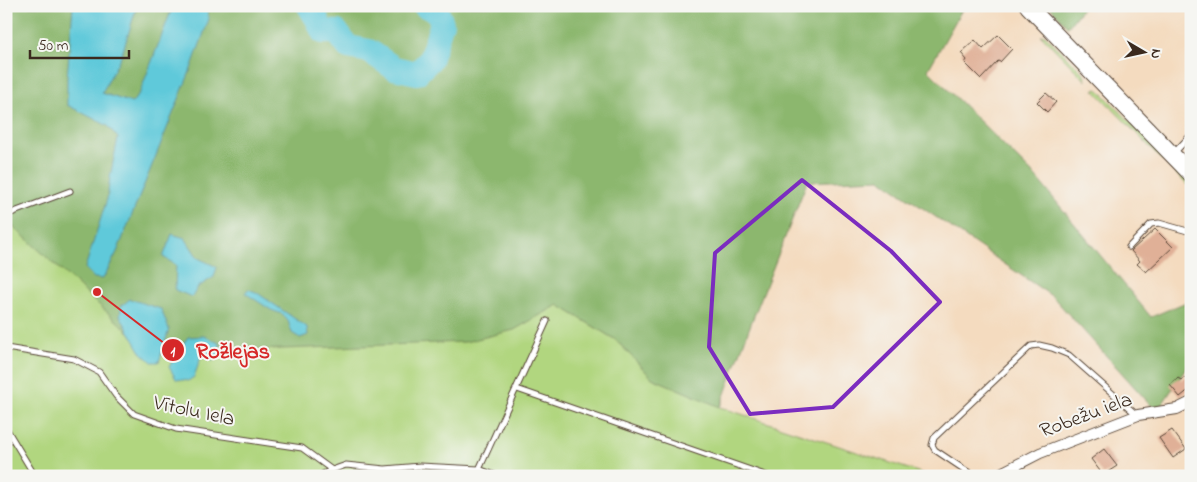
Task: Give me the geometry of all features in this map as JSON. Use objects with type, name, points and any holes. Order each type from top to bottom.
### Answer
[{"type":"main road","points":[[1028,6],[1191,174]]},
{"type":"street","name":"Robežu iela","points":[[999,476],[1040,452],[1138,415],[1177,409],[1191,402]]},
{"type":"lane","points":[[1172,155],[1191,136]]},
{"type":"lane","points":[[6,215],[70,191]]},
{"type":"lane","points":[[1129,247],[1151,224],[1159,223],[1191,232]]},
{"type":"lane","points":[[476,476],[548,321]]},
{"type":"lane","points":[[974,476],[935,450],[932,445],[934,438],[1031,346],[1039,345],[1069,354],[1138,415]]},
{"type":"lane","name":"Vītolu Iela","points":[[6,348],[74,359],[98,372],[116,396],[134,414],[176,429],[302,448],[332,470]]},
{"type":"lane","points":[[517,389],[768,476]]},
{"type":"lane","points":[[6,428],[36,475]]},
{"type":"lane","points":[[322,476],[346,465],[385,469],[420,466],[479,469],[497,476]]},
{"type":"highlighted area","points":[[802,180],[891,251],[940,302],[833,407],[750,414],[709,347],[715,253]]},
{"type":"green space","points":[[6,6],[964,6],[928,70],[1036,177],[1151,317],[1191,300],[1191,361],[1157,412],[1053,297],[880,179],[807,182],[720,407],[652,378],[616,340],[558,305],[514,330],[465,342],[153,354],[6,220]]},
{"type":"green space","points":[[1049,6],[1084,6],[1068,27]]},
{"type":"green space","points":[[1041,35],[1045,35],[1084,74],[1086,81]]},
{"type":"green space","points":[[1096,89],[1191,184],[1191,189],[1094,90]]},
{"type":"green space","points":[[6,103],[558,304],[720,407],[930,476],[6,476]]},
{"type":"water","points":[[73,6],[137,6],[122,54],[102,93],[132,103],[140,92],[173,6],[206,6],[209,19],[191,69],[117,252],[103,279],[94,278],[85,268],[107,199],[118,138],[108,126],[67,105],[67,78]]},
{"type":"water","points":[[172,234],[185,238],[198,258],[217,267],[214,277],[198,287],[192,297],[175,290],[176,265],[163,257]]},
{"type":"water","points":[[248,289],[256,292],[307,327],[308,335],[300,338],[292,333],[288,321],[282,314],[271,310],[245,293]]},
{"type":"water","points":[[130,299],[161,309],[169,329],[159,362],[152,362],[141,352],[120,316],[121,306]]},
{"type":"water","points":[[204,336],[219,343],[222,351],[220,357],[212,361],[209,357],[201,357],[194,377],[188,381],[176,379],[169,367],[180,348],[188,337]]},
{"type":"building","points":[[998,35],[1012,49],[981,79],[965,63],[967,60],[961,53],[975,40],[983,49]]},
{"type":"building","points":[[1046,93],[1056,102],[1047,112],[1037,102]]},
{"type":"building","points":[[1155,229],[1173,247],[1146,272],[1137,264],[1140,261],[1131,251]]},
{"type":"building","points":[[1191,373],[1191,388],[1180,397],[1170,385],[1178,378],[1181,380]]},
{"type":"building","points":[[1172,430],[1186,449],[1173,458],[1159,438]]},
{"type":"building","points":[[1104,449],[1117,466],[1103,475],[1091,459]]},
{"type":"waterway","points":[[309,6],[323,32],[337,32],[348,47],[369,51],[394,68],[417,73],[430,60],[442,23],[437,11],[425,6]]},
{"type":"place","name":"Rožlejas","points":[[97,292]]}]
